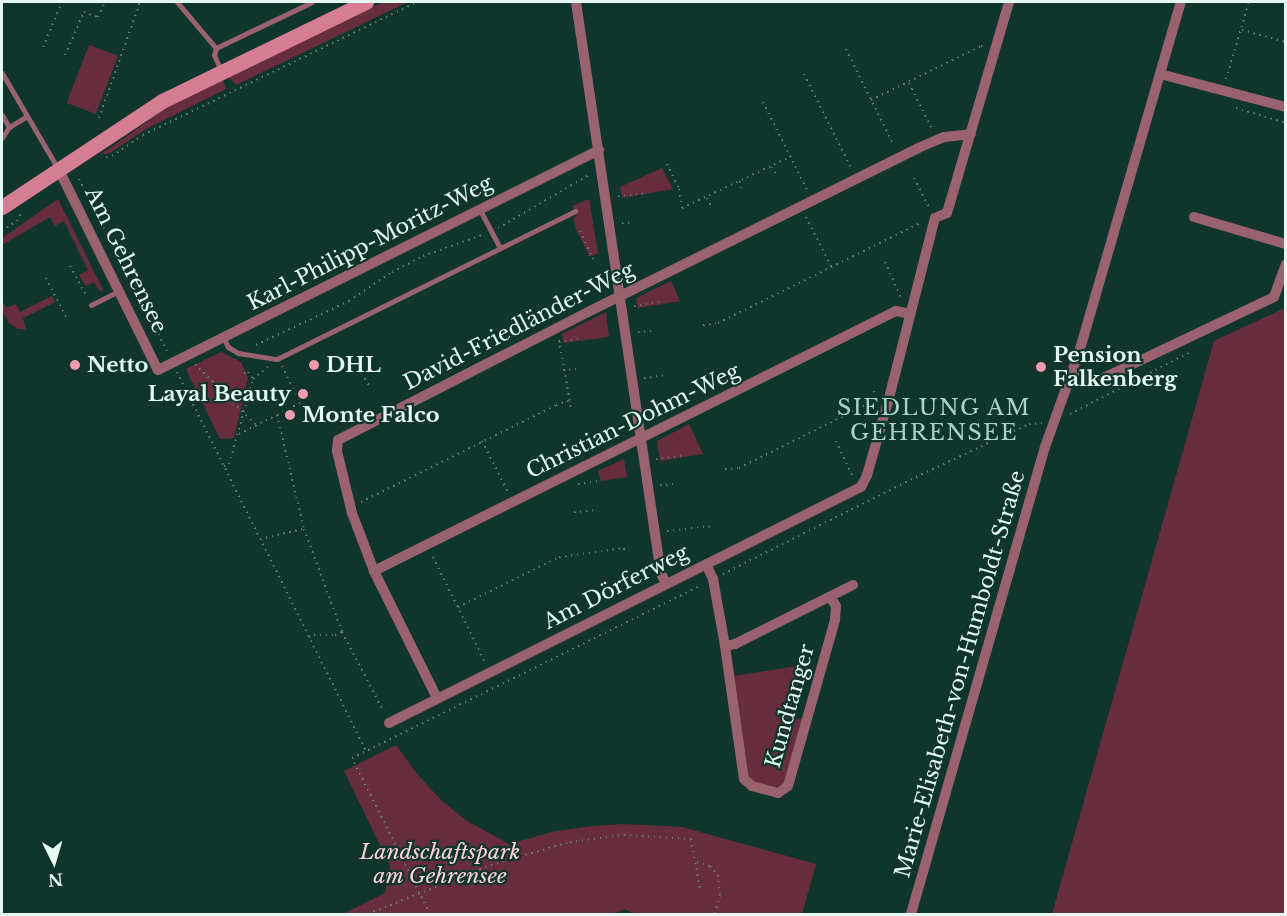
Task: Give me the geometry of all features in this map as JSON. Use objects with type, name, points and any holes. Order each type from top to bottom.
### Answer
[{"type":"main road","points":[[2,207],[162,101],[366,2]]},
{"type":"street","points":[[576,2],[661,574],[666,583]]},
{"type":"street","points":[[860,488],[867,475],[906,313],[934,217],[947,213],[1009,2]]},
{"type":"street","name":"Marie-Elisabeth-von-Humboldt-Straße","points":[[911,915],[1055,419],[1070,377],[1181,2]]},
{"type":"street","points":[[1160,74],[1286,107]]},
{"type":"street","name":"David-Friedländer-Weg","points":[[437,698],[374,571],[351,505],[337,451],[338,440],[557,327],[856,178],[937,140],[971,134]]},
{"type":"street","name":"Karl-Philipp-Moritz-Weg","points":[[158,370],[599,150]]},
{"type":"street","name":"Am Gehrensee","points":[[58,168],[158,370]]},
{"type":"street","points":[[1194,217],[1286,244]]},
{"type":"street","points":[[1070,377],[1097,381],[1274,297],[1286,264]]},
{"type":"street","name":"Christian-Dohm-Weg","points":[[374,571],[642,440],[896,311],[906,313]]},
{"type":"street","name":"Am Dörferweg","points":[[387,719],[437,698],[860,488]]},
{"type":"street","name":"Kundtanger","points":[[706,564],[713,579],[725,646],[744,779],[752,786],[778,793],[788,786],[835,620],[836,606],[830,597]]},
{"type":"street","name":"Kundtanger","points":[[725,646],[735,644],[853,585]]},
{"type":"lane","points":[[177,2],[216,48]]},
{"type":"lane","points":[[222,72],[214,55],[216,48],[312,2]]},
{"type":"lane","points":[[2,73],[58,168]]},
{"type":"lane","points":[[2,115],[9,127]]},
{"type":"lane","points":[[2,138],[9,127],[27,116]]},
{"type":"lane","points":[[480,210],[500,248]]},
{"type":"lane","points":[[224,339],[228,347],[238,353],[277,359],[575,211]]},
{"type":"lane","points":[[91,305],[120,291]]},
{"type":"path","points":[[43,47],[62,2]]},
{"type":"path","points":[[65,55],[84,12],[98,17],[105,2]]},
{"type":"path","points":[[99,118],[140,2]]},
{"type":"path","points":[[112,156],[143,135],[417,2]]},
{"type":"path","points":[[1223,91],[1249,2]]},
{"type":"path","points":[[1241,29],[1285,42],[1286,35]]},
{"type":"path","points":[[871,100],[981,46],[995,50]]},
{"type":"path","points":[[846,48],[900,157]]},
{"type":"path","points":[[804,74],[856,178]]},
{"type":"path","points":[[908,82],[937,140]]},
{"type":"path","points":[[890,91],[893,97]]},
{"type":"path","points":[[763,102],[812,201]]},
{"type":"path","points":[[667,164],[679,189],[682,208],[790,157]]},
{"type":"path","points":[[770,166],[776,174]]},
{"type":"path","points":[[238,353],[349,301],[392,272],[423,256],[491,232],[589,175]]},
{"type":"path","points":[[703,325],[718,324],[934,217],[914,178]]},
{"type":"path","points":[[79,179],[366,751],[352,758],[430,915]]},
{"type":"path","points":[[740,181],[741,188]]},
{"type":"path","points":[[618,196],[645,193]]},
{"type":"path","points":[[707,198],[711,206]]},
{"type":"path","points":[[801,206],[832,268]]},
{"type":"path","points":[[2,231],[17,221]]},
{"type":"path","points":[[622,223],[634,222]]},
{"type":"path","points":[[580,231],[593,259]]},
{"type":"path","points":[[885,262],[906,313]]},
{"type":"path","points":[[70,266],[91,305]]},
{"type":"path","points":[[46,278],[66,317]]},
{"type":"path","points":[[634,306],[660,302]]},
{"type":"path","points":[[557,327],[571,408]]},
{"type":"path","points":[[638,332],[651,331]]},
{"type":"path","points":[[560,342],[582,339]]},
{"type":"path","points":[[1055,419],[1126,386],[1132,380],[1198,346]]},
{"type":"path","points":[[224,466],[229,464],[253,379],[277,359]]},
{"type":"path","points":[[238,434],[302,403],[282,366],[291,362]]},
{"type":"path","points":[[194,363],[256,425]]},
{"type":"path","points":[[563,370],[577,369]]},
{"type":"path","points":[[244,373],[248,372],[253,379]]},
{"type":"path","points":[[362,373],[371,389]]},
{"type":"path","points":[[644,378],[666,375]]},
{"type":"path","points":[[725,469],[738,468],[877,399],[874,391]]},
{"type":"path","points":[[351,505],[568,401]]},
{"type":"path","points":[[277,415],[304,529],[342,632],[387,719]]},
{"type":"path","points":[[482,441],[513,503]]},
{"type":"path","points":[[836,441],[860,488]]},
{"type":"path","points":[[656,459],[682,456]]},
{"type":"path","points":[[570,486],[599,481]]},
{"type":"path","points":[[660,485],[673,484]]},
{"type":"path","points":[[574,512],[596,510]]},
{"type":"path","points":[[667,531],[709,526],[710,531]]},
{"type":"path","points":[[688,528],[688,534]]},
{"type":"path","points":[[260,539],[304,529]]},
{"type":"path","points":[[427,545],[490,672]]},
{"type":"path","points":[[458,607],[559,557],[624,548],[624,552]]},
{"type":"path","points":[[309,637],[335,635],[342,632]]},
{"type":"path","points":[[381,707],[387,703]]},
{"type":"path","points":[[368,915],[491,865],[595,837],[624,835],[691,839],[700,890]]},
{"type":"path","points":[[696,861],[710,866],[718,875],[720,895],[715,915]]},
{"type":"green space","points":[[383,2],[408,2],[236,85],[228,77]]},
{"type":"green space","points":[[89,45],[118,56],[96,114],[67,103]]},
{"type":"green space","points":[[223,80],[226,89],[146,129],[110,153],[100,155],[169,106]]},
{"type":"green space","points":[[662,168],[673,189],[622,198],[620,187]]},
{"type":"green space","points":[[58,199],[103,290],[100,292],[94,282],[86,286],[79,275],[88,270],[64,221],[55,226],[50,217],[2,245],[2,238]]},
{"type":"green space","points":[[589,199],[598,253],[590,257],[577,231],[573,218],[577,216],[572,206]]},
{"type":"green space","points":[[671,281],[680,301],[638,308],[636,298]]},
{"type":"green space","points":[[52,296],[55,302],[23,318],[26,329],[18,329],[9,323],[2,310],[2,300],[6,308],[16,304],[20,312]]},
{"type":"green space","points":[[1285,308],[1285,914],[1052,914],[1214,341]]},
{"type":"green space","points":[[606,312],[609,337],[563,343],[562,334]]},
{"type":"green space","points":[[221,352],[241,362],[248,378],[234,438],[220,439],[186,369]]},
{"type":"green space","points":[[689,424],[703,454],[660,461],[657,441]]},
{"type":"green space","points":[[624,459],[627,477],[601,481],[598,471]]},
{"type":"green space","points":[[804,665],[788,720],[802,718],[784,783],[774,788],[753,782],[749,778],[734,676]]},
{"type":"green space","name":"Landschaftspark am Gehrensee","points":[[396,745],[417,774],[441,800],[467,821],[509,844],[556,831],[593,826],[623,824],[682,827],[816,864],[802,914],[635,914],[625,909],[613,914],[343,914],[385,893],[390,866],[344,771]]},
{"type":"place","name":"Netto","points":[[75,365]]},
{"type":"place","name":"DHL","points":[[314,365]]},
{"type":"place","name":"Pension Falkenberg","points":[[1041,367]]},
{"type":"place","name":"Layal Beauty","points":[[303,394]]},
{"type":"place","name":"Monte Falco","points":[[290,415]]},
{"type":"district","name":"SIEDLUNG AM GEHRENSEE","points":[[934,420]]}]
